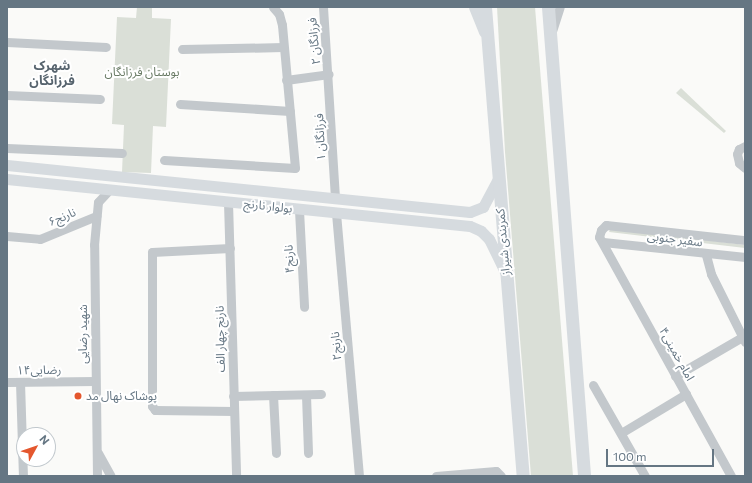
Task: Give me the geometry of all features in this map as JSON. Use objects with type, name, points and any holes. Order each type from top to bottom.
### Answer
[{"type":"highway","name":"کمربندی شیراز","points":[[485,7],[523,476]]},
{"type":"highway","points":[[548,7],[584,476]]},
{"type":"main road","points":[[474,7],[488,42]]},
{"type":"main road","name":"بولوار نارنج","points":[[7,165],[470,212]]},
{"type":"main road","name":"بولوار نارنج","points":[[7,179],[299,210],[470,226],[481,231],[489,239],[506,272]]},
{"type":"main road","points":[[470,226],[476,217],[470,212],[483,207],[498,179]]},
{"type":"street","points":[[164,160],[295,168],[282,25],[279,14],[273,7]]},
{"type":"street","name":"فرزانگان ۲","points":[[323,7],[329,74]]},
{"type":"street","points":[[550,36],[560,7]]},
{"type":"street","points":[[7,42],[106,47]]},
{"type":"street","points":[[182,49],[283,47]]},
{"type":"street","points":[[286,80],[329,74]]},
{"type":"street","name":"فرزانگان ۱","points":[[329,74],[335,199]]},
{"type":"street","points":[[7,95],[100,99]]},
{"type":"street","points":[[180,104],[290,111]]},
{"type":"street","points":[[745,146],[739,149],[737,154],[739,163],[745,168]]},
{"type":"street","points":[[7,148],[122,153]]},
{"type":"street","points":[[96,216],[98,202],[109,190]]},
{"type":"street","name":"نارنج چهار الف","points":[[228,202],[236,476]]},
{"type":"street","name":"نارنج۴","points":[[299,210],[304,308]]},
{"type":"street","name":"نارنج۲","points":[[336,213],[359,476]]},
{"type":"street","name":"نارنج۶","points":[[7,236],[40,239],[96,216]]},
{"type":"street","name":"شهید رضایی","points":[[96,216],[95,381],[97,476]]},
{"type":"street","name":"سفیر جنوبی","points":[[745,240],[606,225],[601,230],[599,237],[603,242],[706,255],[745,257]]},
{"type":"street","name":"امام خمینی۴","points":[[603,242],[731,476]]},
{"type":"street","points":[[230,248],[152,252],[152,406],[155,410],[234,411]]},
{"type":"street","points":[[675,376],[744,339],[711,274],[706,255]]},
{"type":"street","name":"رضایی۱۴","points":[[7,382],[95,381]]},
{"type":"street","points":[[20,382],[23,476]]},
{"type":"street","points":[[593,385],[645,476]]},
{"type":"street","points":[[233,396],[321,394]]},
{"type":"street","points":[[621,433],[686,394]]},
{"type":"street","points":[[273,395],[276,453]]},
{"type":"street","points":[[306,395],[308,452]]},
{"type":"street","points":[[97,452],[112,476]]},
{"type":"street","points":[[436,476],[496,471],[501,476]]},
{"type":"green space","name":"بوستان فرزانگان","points":[[137,7],[152,7],[152,18],[171,19],[166,127],[153,126],[151,173],[122,172],[124,125],[112,124],[117,17],[136,18]]},
{"type":"green space","points":[[497,7],[535,7],[573,476],[531,476],[505,152]]},
{"type":"green space","points":[[681,88],[726,131],[724,133],[676,93]]},
{"type":"green space","points":[[611,228],[745,245],[745,248],[609,232]]},
{"type":"place","name":"پوشاک نهال مد","points":[[78,396]]},
{"type":"district","name":"شهرک فرزانگان","points":[[52,74]]}]
